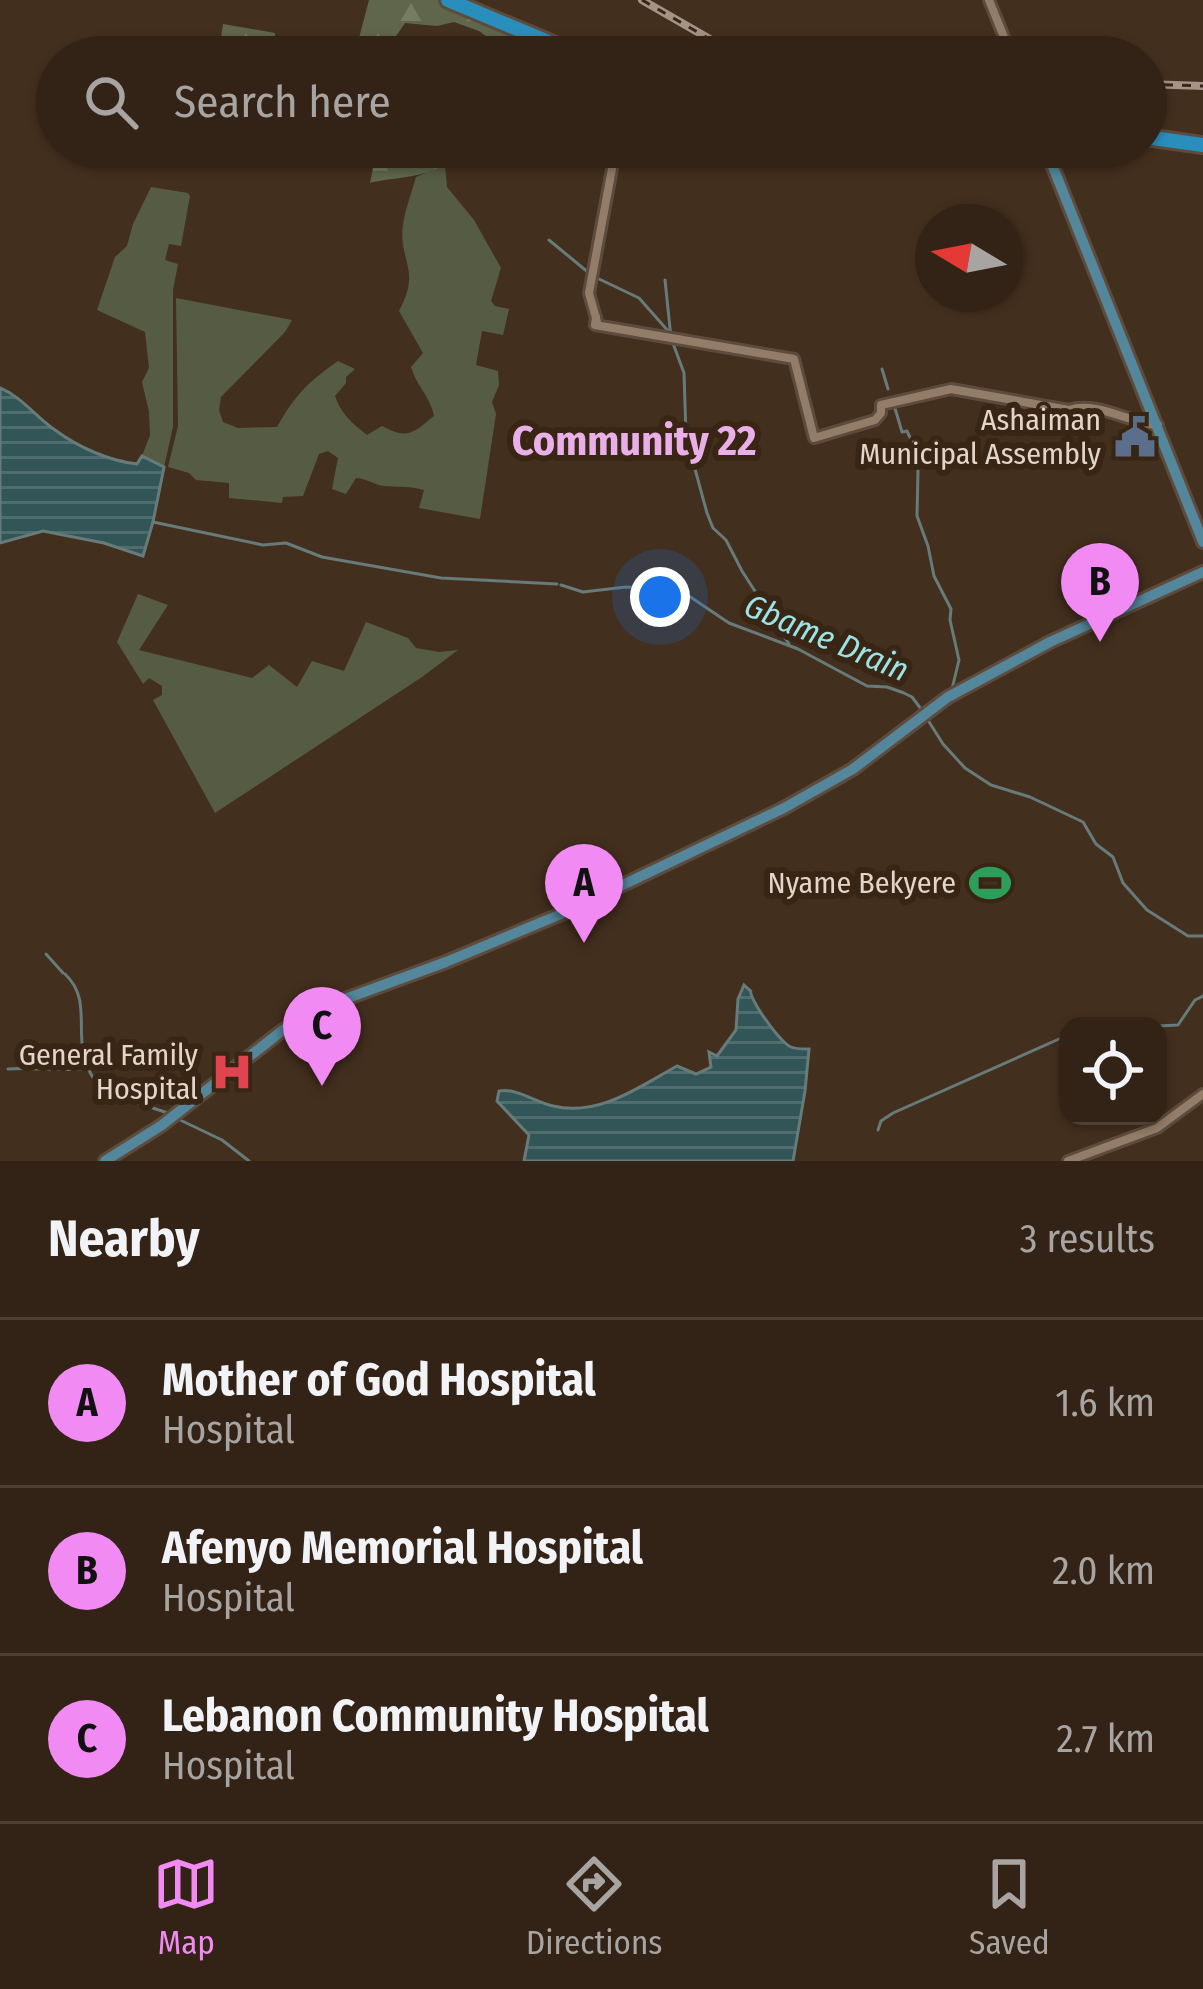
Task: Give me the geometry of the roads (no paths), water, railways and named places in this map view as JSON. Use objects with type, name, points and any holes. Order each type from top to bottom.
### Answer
[{"type":"highway","points":[[448,0],[534,36]]},
{"type":"highway","points":[[1167,139],[1203,144]]},
{"type":"main road","points":[[1056,168],[1203,538]]},
{"type":"main road","points":[[106,1161],[162,1125],[302,1018],[335,1000],[431,968],[575,908],[781,810],[854,768],[924,714],[1007,664],[1203,572]]},
{"type":"street","points":[[458,0],[517,22],[515,28]]},
{"type":"street","points":[[989,0],[1004,36]]},
{"type":"street","points":[[612,168],[590,290],[597,322],[794,359],[814,438],[875,420],[880,405],[952,389],[1113,413],[1158,425]]},
{"type":"street","points":[[1068,1161],[1157,1128],[1203,1094]]},
{"type":"water","points":[[0,388],[84,447],[137,464],[142,456],[164,467],[143,556],[43,531],[0,543]]},
{"type":"water","points":[[744,985],[781,1039],[793,1048],[809,1049],[793,1161],[524,1161],[529,1135],[497,1101],[499,1091],[553,1106],[586,1107],[618,1098],[677,1066],[696,1074],[711,1067],[709,1052],[717,1056],[736,1030]]},
{"type":"waterway","points":[[549,240],[589,273]]},
{"type":"waterway","points":[[597,278],[639,298],[669,332]]},
{"type":"waterway","points":[[665,280],[671,338],[684,373],[686,436],[707,513],[789,644]]},
{"type":"waterway","points":[[882,369],[888,389]]},
{"type":"waterway","points":[[894,405],[915,458]]},
{"type":"waterway","points":[[915,461],[917,516],[934,576],[951,609],[959,660],[952,689]]},
{"type":"waterway","name":"Gbame Drain","points":[[153,522],[263,545],[286,543],[322,557],[441,578],[557,584]]},
{"type":"waterway","name":"Gbame Drain","points":[[561,585],[583,592],[626,587],[680,590],[729,623],[798,649],[867,686],[904,693],[921,709]]},
{"type":"waterway","name":"Gbame Drain","points":[[926,717],[965,768],[991,785],[1083,822],[1096,844],[1113,857],[1123,883],[1147,910],[1188,936],[1203,936]]},
{"type":"waterway","points":[[46,954],[63,973]]},
{"type":"waterway","points":[[65,974],[79,997],[83,1051],[94,1079]]},
{"type":"waterway","name":"Gbame Drain","points":[[1167,1026],[1178,1025],[1203,996]]},
{"type":"waterway","name":"Gbame Drain","points":[[878,1130],[881,1121],[893,1113],[1059,1039]]},
{"type":"waterway","points":[[8,1069],[87,1068]]},
{"type":"waterway","points":[[97,1081],[125,1099],[171,1114]]},
{"type":"waterway","points":[[176,1118],[222,1140],[249,1161]]},
{"type":"railway","points":[[642,0],[705,36]]},
{"type":"railway","points":[[1167,85],[1203,86]]},
{"type":"place","name":"Ashaiman Municipal Assembly","points":[[1135,437]]},
{"type":"place","name":"Afenyo Memorial Hospital","points":[[1100,642]]},
{"type":"place","name":"Nyame Bekyere","points":[[990,883]]},
{"type":"place","name":"Mother of God Hospital","points":[[584,943]]},
{"type":"place","name":"General Family Hospital","points":[[232,1072]]},
{"type":"place","name":"Lebanon Community Hospital","points":[[322,1086]]},
{"type":"district","name":"Community 22","points":[[634,440]]}]
